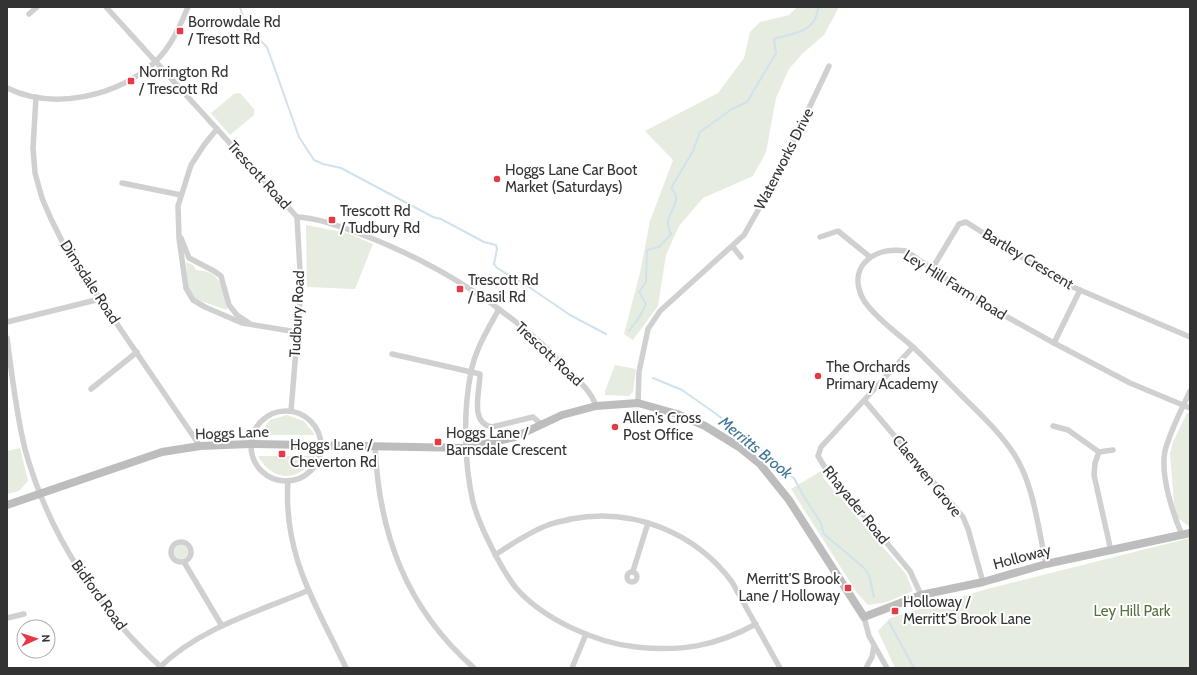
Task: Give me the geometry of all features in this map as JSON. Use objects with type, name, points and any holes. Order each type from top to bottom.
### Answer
[{"type":"street","points":[[29,14],[37,7]]},
{"type":"street","name":"Trescott Road","points":[[106,7],[297,217],[323,221],[376,240],[445,273],[499,309],[552,353],[593,397],[596,406]]},
{"type":"street","points":[[7,88],[36,98],[73,98],[112,89],[131,79],[156,62],[170,44],[188,7]]},
{"type":"street","name":"Waterworks Drive","points":[[638,403],[639,372],[648,329],[660,311],[733,247],[744,235],[774,182],[829,66]]},
{"type":"street","name":"Dimsdale Road","points":[[36,98],[33,148],[35,172],[42,198],[62,241],[200,446]]},
{"type":"street","points":[[217,129],[204,144],[191,165],[178,206],[180,234],[190,258],[220,276],[229,305],[237,315],[250,324]]},
{"type":"street","points":[[122,183],[181,195]]},
{"type":"street","name":"Tudbury Road","points":[[292,411],[301,289],[297,217]]},
{"type":"street","name":"Bartley Crescent","points":[[932,269],[959,224],[966,222],[1061,282],[1190,336]]},
{"type":"street","points":[[820,237],[838,231],[870,257],[863,264],[858,275],[862,298],[880,317],[914,347],[1004,439],[1025,475],[1046,564]]},
{"type":"street","points":[[180,234],[178,238],[186,288],[193,300],[205,307],[242,323],[297,332]]},
{"type":"street","points":[[733,247],[740,257]]},
{"type":"street","name":"Ley Hill Farm Road","points":[[870,257],[880,252],[893,249],[906,251],[982,303],[1054,343],[1130,383],[1190,408]]},
{"type":"street","points":[[1054,343],[1080,290]]},
{"type":"street","points":[[7,322],[100,299]]},
{"type":"street","points":[[499,309],[484,336],[471,371],[466,409],[467,448],[473,502],[495,555],[517,588],[534,604],[586,634],[627,646],[670,650],[702,646],[719,641],[756,624]]},
{"type":"street","name":"Bidford Road","points":[[7,338],[16,404],[25,448],[40,493],[74,561],[89,586],[137,644],[160,667]]},
{"type":"street","points":[[865,401],[914,347]]},
{"type":"street","points":[[91,389],[137,352]]},
{"type":"street","points":[[392,354],[480,374],[478,412],[480,420],[486,426],[492,427],[533,417],[541,424]]},
{"type":"street","points":[[1186,534],[1169,496],[1164,468],[1165,452],[1190,391]]},
{"type":"street","name":"Claerwen Grove","points":[[865,401],[963,517],[968,529],[983,582]]},
{"type":"street","name":"Rhayader Road","points":[[865,401],[821,446],[818,456],[827,471],[910,571],[921,595]]},
{"type":"street","name":"Hoggs Lane","points":[[7,505],[162,452],[200,446],[250,444],[467,448],[515,437],[562,415],[596,406],[638,403],[677,414],[705,426],[739,447],[760,464],[788,500],[864,617]]},
{"type":"street","points":[[292,411],[301,414],[310,420],[317,430],[321,446],[319,456],[311,471],[298,479],[288,481],[271,478],[261,471],[254,460],[250,444],[255,428],[264,418],[276,412],[292,411]]},
{"type":"street","points":[[1053,426],[1068,430],[1099,452],[1113,450]]},
{"type":"street","points":[[375,446],[377,480],[383,517],[397,560],[418,603],[440,634],[474,668]]},
{"type":"street","points":[[1099,452],[1095,463],[1094,475],[1111,551]]},
{"type":"street","points":[[288,481],[288,517],[291,540],[307,591],[346,668]]},
{"type":"street","points":[[495,555],[524,536],[549,524],[593,515],[634,518],[648,523],[678,535],[700,550],[724,571],[756,624],[780,668]]},
{"type":"street","points":[[633,572],[648,523]]},
{"type":"street","name":"Holloway","points":[[864,617],[921,595],[983,582],[1046,564],[1186,534]]},
{"type":"street","points":[[184,562],[222,626]]},
{"type":"street","points":[[160,667],[187,646],[222,626],[307,591]]},
{"type":"street","points":[[7,618],[24,614]]},
{"type":"street","points":[[864,617],[874,646],[887,668]]},
{"type":"street","points":[[572,668],[586,634]]},
{"type":"street","points":[[866,668],[872,657],[874,646]]},
{"type":"green space","points":[[797,7],[839,7],[824,35],[802,54],[789,69],[776,98],[766,152],[753,176],[703,198],[679,226],[666,255],[658,306],[633,340],[624,334],[640,273],[650,221],[673,160],[645,131],[718,93],[744,58],[750,32],[760,22],[789,15]]},
{"type":"green space","points":[[240,93],[254,109],[254,115],[230,135],[211,113],[234,94]]},
{"type":"green space","points":[[306,225],[347,233],[373,244],[355,289],[307,287]]},
{"type":"green space","points":[[186,262],[193,265],[196,270],[207,272],[215,276],[222,288],[227,310],[195,299],[188,287]]},
{"type":"green space","points":[[615,365],[636,369],[633,392],[629,396],[605,395],[605,391]]},
{"type":"green space","points":[[1187,413],[1190,414],[1190,527],[1175,516],[1170,454],[1173,442]]},
{"type":"green space","points":[[287,415],[304,421],[315,435],[258,435],[270,420]]},
{"type":"green space","points":[[20,448],[28,481],[19,491],[7,494],[7,451]]},
{"type":"green space","points":[[258,456],[315,456],[309,465],[302,471],[294,475],[286,476],[278,475],[271,471],[264,465]]},
{"type":"green space","points":[[821,471],[824,479],[906,574],[913,591],[887,602],[868,605],[857,593],[791,489]]},
{"type":"green space","name":"Ley Hill Park","points":[[1190,538],[1190,668],[895,668],[878,631],[890,618],[987,589]]},
{"type":"green space","points":[[181,545],[186,547],[188,552],[186,557],[181,559],[176,557],[174,552],[176,547]]},
{"type":"waterway","points":[[240,7],[249,35],[259,39],[267,47],[299,137],[314,160],[323,164],[341,168],[433,217],[441,219],[484,242],[496,245],[497,249],[494,264],[497,268],[529,287],[570,315],[606,334]]},
{"type":"waterway","points":[[629,331],[640,316],[646,304],[639,292],[646,282],[647,250],[659,247],[671,234],[668,220],[676,202],[675,193],[671,188],[693,151],[700,132],[732,109],[747,102],[776,53],[774,39],[797,33],[807,28],[815,19],[819,7]]},
{"type":"waterway","name":"Merritts Brook","points":[[653,378],[682,390],[712,411],[754,442],[780,470],[794,478],[821,523],[824,534],[863,567],[869,575],[874,597]]},
{"type":"waterway","name":"Merritts Brook","points":[[889,622],[914,668]]},
{"type":"place","name":"Borrowdale Rd / Tresott Rd","points":[[180,31]]},
{"type":"place","name":"Norrington Rd / Trescott Rd","points":[[131,81]]},
{"type":"place","name":"Hoggs Lane Car Boot Market (Saturdays)","points":[[497,179]]},
{"type":"place","name":"Trescott Rd / Tudbury Rd","points":[[332,220]]},
{"type":"place","name":"Trescott Rd / Basil Rd","points":[[460,289]]},
{"type":"place","name":"The Orchards Primary Academy","points":[[818,376]]},
{"type":"place","name":"Allen's Cross Post Office","points":[[615,427]]},
{"type":"place","name":"Hoggs Lane / Barnsdale Crescent","points":[[438,442]]},
{"type":"place","name":"Hoggs Lane / Cheverton Rd","points":[[282,454]]},
{"type":"place","name":"Merritt'S Brook Lane / Holloway","points":[[848,588]]},
{"type":"place","name":"Holloway / Merritt'S Brook Lane","points":[[895,611]]}]
